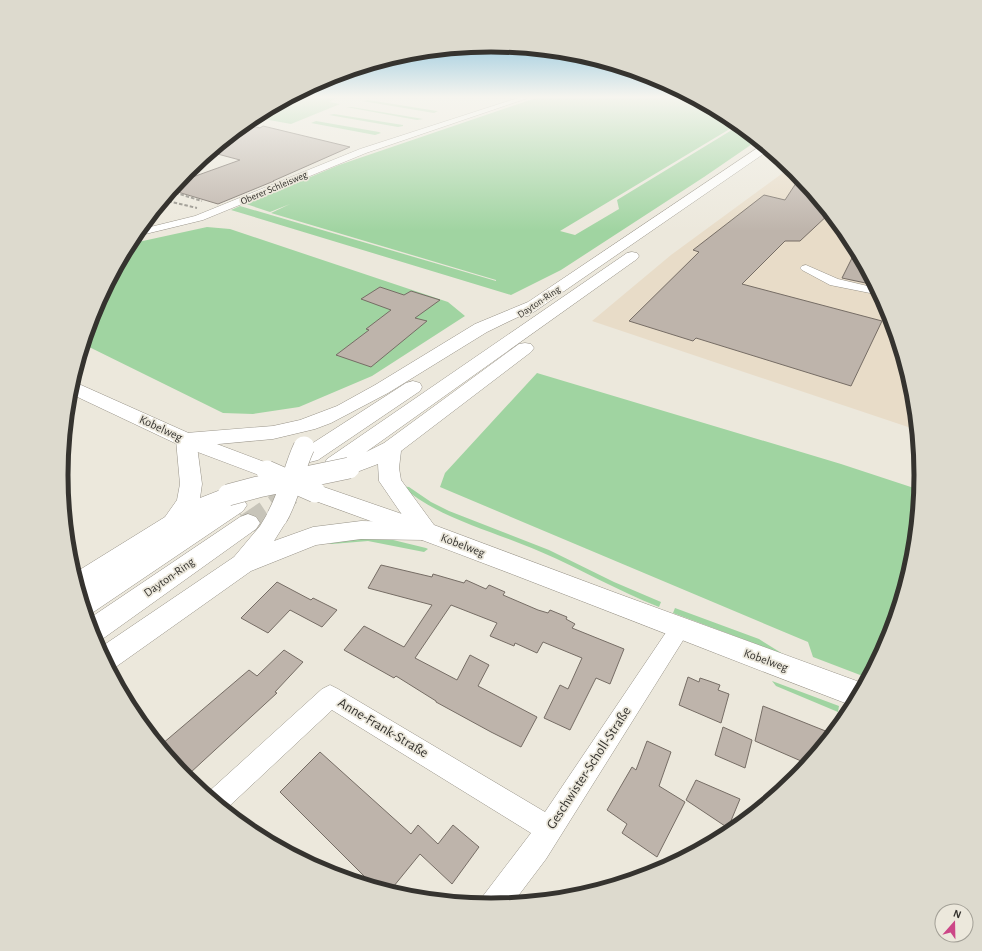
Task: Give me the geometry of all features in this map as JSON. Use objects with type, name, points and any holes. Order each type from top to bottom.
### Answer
[{"type":"main road","name":"Dayton-Ring","points":[[307,451],[534,304],[761,150]]},
{"type":"main road","points":[[748,173],[770,157]]},
{"type":"main road","name":"Dayton-Ring","points":[[342,466],[645,247]]},
{"type":"main road","points":[[173,523],[188,501],[191,484],[186,440],[271,434],[324,419],[391,384],[474,332],[534,304]]},
{"type":"main road","points":[[81,582],[173,523],[207,504],[237,508],[269,484],[292,481],[342,466],[365,462],[391,448],[520,353],[535,338],[560,307]]},
{"type":"main road","name":"Kobelweg","points":[[77,389],[186,440],[292,481],[315,492],[426,531],[854,693]]},
{"type":"main road","points":[[242,564],[268,532],[284,508],[299,456],[307,451],[324,419]]},
{"type":"main road","points":[[391,448],[388,468],[390,481],[426,531]]},
{"type":"main road","name":"Dayton-Ring","points":[[87,602],[237,508]]},
{"type":"main road","name":"Dayton-Ring","points":[[96,628],[237,508]]},
{"type":"main road","points":[[109,658],[242,564],[313,536],[361,530],[426,531]]},
{"type":"street","name":"Oberer Schleisweg","points":[[145,231],[204,216],[371,148],[388,142]]},
{"type":"street","points":[[806,268],[834,282],[872,290]]},
{"type":"street","name":"Geschwister-Scholl-Straße","points":[[498,899],[549,829],[680,628]]},
{"type":"street","name":"Anne-Frank-Straße","points":[[218,799],[330,696],[549,829]]},
{"type":"shaded area","points":[[785,171],[809,196],[827,218],[843,240],[871,288],[892,339],[900,366],[912,428],[592,321],[671,255]]},
{"type":"green space","points":[[406,142],[707,142],[560,231],[575,235],[619,209],[617,200],[711,142],[753,143],[561,270],[511,295],[231,210],[240,206],[496,281],[271,213],[290,204],[270,212],[246,204],[339,165]]},
{"type":"green space","points":[[207,227],[230,229],[448,302],[465,316],[372,376],[299,407],[253,414],[223,413],[88,346],[111,288],[138,242]]},
{"type":"green space","points":[[537,373],[841,464],[914,488],[914,503],[911,531],[900,585],[882,638],[864,676],[813,657],[808,642],[440,487],[445,473]]},
{"type":"green space","points":[[401,486],[409,487],[431,502],[449,511],[549,550],[614,582],[661,602],[659,607],[541,552],[450,516],[433,508]]},
{"type":"green space","points":[[385,538],[428,549],[424,552],[368,541],[332,544],[325,542],[337,539]]},
{"type":"green space","points":[[675,608],[759,639],[783,654],[673,613]]},
{"type":"green space","points":[[772,681],[839,706],[838,712],[776,686]]},
{"type":"building","points":[[230,142],[331,142],[350,147],[218,204],[177,192],[190,178],[240,160],[216,154]]},
{"type":"building","points":[[796,183],[826,217],[800,241],[785,241],[742,284],[882,321],[851,386],[696,338],[693,341],[629,321],[699,252],[693,250],[764,195],[785,200]]},
{"type":"building","points":[[853,256],[869,284],[842,278]]},
{"type":"building","points":[[380,287],[404,295],[411,291],[440,300],[415,318],[427,321],[371,367],[336,355],[369,330],[366,329],[391,310],[361,299]]},
{"type":"building","points":[[381,565],[432,577],[433,574],[464,583],[466,580],[486,589],[489,585],[505,592],[503,595],[538,610],[548,613],[550,610],[567,617],[566,619],[575,624],[572,628],[624,649],[610,684],[596,678],[570,730],[544,718],[560,685],[568,689],[582,658],[543,642],[537,653],[515,643],[514,646],[490,636],[497,623],[451,605],[415,658],[457,680],[470,655],[489,665],[478,686],[537,717],[521,747],[491,732],[436,702],[396,676],[394,678],[344,650],[364,626],[404,647],[432,605],[368,588]]},
{"type":"building","points":[[277,582],[311,600],[313,598],[337,610],[322,627],[290,610],[268,633],[241,618]]},
{"type":"building","points":[[284,650],[303,662],[275,692],[277,693],[190,773],[163,743],[249,670],[257,676]]},
{"type":"building","points":[[688,677],[699,682],[700,678],[720,685],[718,690],[729,694],[721,723],[679,705]]},
{"type":"building","points":[[763,706],[828,732],[803,762],[755,741]]},
{"type":"building","points":[[723,727],[752,740],[745,768],[715,755]]},
{"type":"building","points":[[647,741],[671,752],[659,786],[685,802],[657,857],[622,833],[627,824],[607,810],[632,767],[636,770]]},
{"type":"building","points":[[320,752],[411,834],[418,825],[438,844],[453,825],[479,847],[452,884],[420,854],[393,888],[381,885],[369,881],[280,792]]},
{"type":"building","points":[[696,780],[740,799],[727,827],[686,800]]},
{"type":"tunnel","points":[[249,522],[248,523],[294,492]]},
{"type":"railway","points":[[176,193],[202,201]]},
{"type":"railway","points":[[169,201],[197,208]]}]
